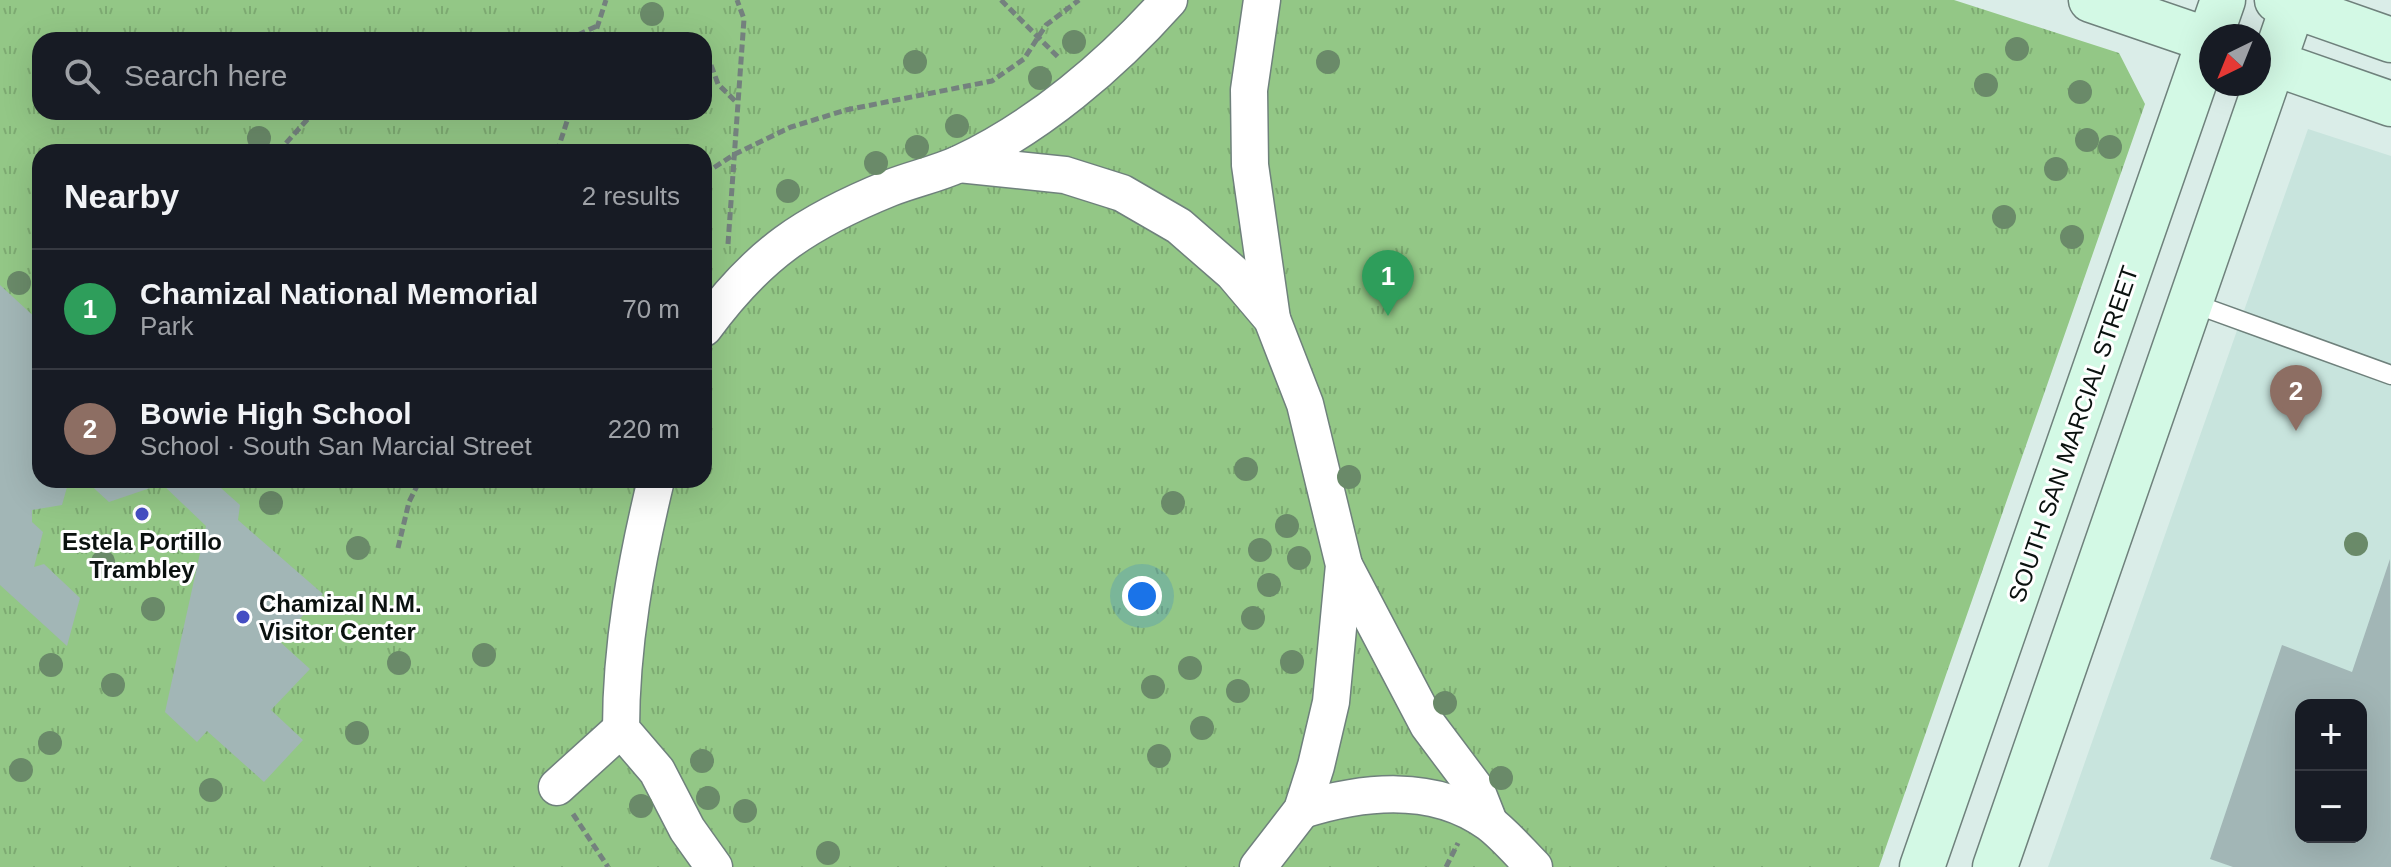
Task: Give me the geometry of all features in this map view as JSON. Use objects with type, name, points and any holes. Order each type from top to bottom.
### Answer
[{"type":"street","points":[[712,317],[735,286],[779,245],[837,210],[959,164],[1024,125],[1084,83],[1169,0]]},
{"type":"street","points":[[1262,0],[1249,90],[1250,165],[1272,319],[1305,404],[1344,565],[1428,725],[1476,789],[1489,822],[1534,867]]},
{"type":"street","points":[[2091,0],[2199,37]]},
{"type":"street","name":"SOUTH SAN MARCIAL STREET","points":[[2215,24],[2223,0]]},
{"type":"street","points":[[2271,43],[2285,3],[2391,40]]},
{"type":"street","points":[[2271,62],[2391,104]]},
{"type":"street","name":"SOUTH SAN MARCIAL STREET","points":[[1922,867],[2199,73]]},
{"type":"street","points":[[1995,867],[2192,303],[2254,96]]},
{"type":"street","points":[[959,164],[1065,175],[1122,193],[1179,226],[1233,273],[1272,319]]},
{"type":"street","points":[[654,488],[642,538],[621,667],[621,729],[657,771],[687,829],[714,867]]},
{"type":"street","points":[[1258,867],[1302,810],[1331,702],[1344,565]]},
{"type":"street","points":[[557,787],[621,729]]},
{"type":"street","points":[[1302,810],[1341,798],[1376,793],[1414,795],[1489,822]]},
{"type":"lane","points":[[2192,303],[2391,375]]},
{"type":"path","points":[[596,32],[606,0]]},
{"type":"path","points":[[735,286],[727,268],[744,19],[737,0]]},
{"type":"path","points":[[1001,0],[1084,83]]},
{"type":"path","points":[[712,169],[791,127],[846,110],[992,81],[1024,59],[1037,36],[1079,0]]},
{"type":"path","points":[[585,32],[598,26]]},
{"type":"path","points":[[712,68],[718,84],[736,102]]},
{"type":"path","points":[[285,144],[307,120]]},
{"type":"path","points":[[560,144],[567,120]]},
{"type":"path","points":[[398,548],[409,502],[416,488]]},
{"type":"shaded area","points":[[2308,129],[2391,156],[2391,867],[2048,867]]},
{"type":"green space","points":[[0,0],[1954,0],[2119,53],[2145,104],[1879,867],[0,867]]},
{"type":"building","points":[[0,285],[32,315],[32,488],[67,488],[62,505],[32,510],[32,522],[43,532],[34,567],[44,564],[80,598],[67,646],[0,585]]},
{"type":"building","name":"Chamizal N.M. Visitor Center","points":[[94,488],[150,488],[109,502]]},
{"type":"building","name":"Chamizal N.M. Visitor Center","points":[[166,488],[221,488],[240,505],[238,520],[323,594],[279,641],[310,669],[271,710],[303,740],[264,782],[207,731],[197,742],[165,712],[206,526]]},
{"type":"building","points":[[2390,559],[2391,867],[2233,867],[2210,859],[2282,645],[2352,672]]},
{"type":"place","name":"Chamizal National Memorial","points":[[1388,316]]},
{"type":"place","name":"Bowie High School","points":[[2296,431]]},
{"type":"place","name":"Estela Portillo Trambley","points":[[142,514]]},
{"type":"place","name":"Chamizal N.M. Visitor Center","points":[[243,617]]}]
